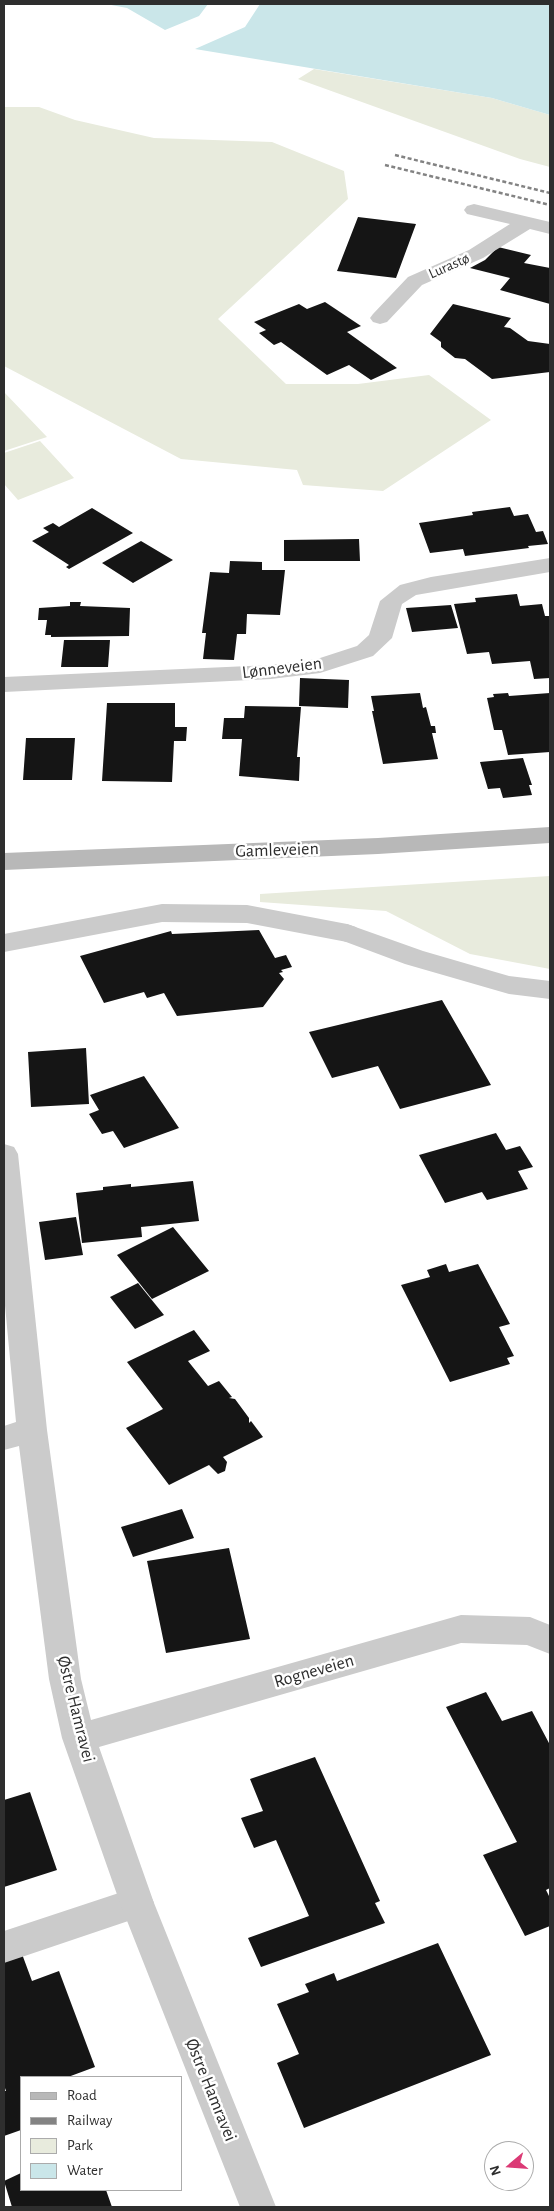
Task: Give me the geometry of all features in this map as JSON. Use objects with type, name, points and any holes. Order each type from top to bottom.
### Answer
[{"type":"main road","name":"Gamleveien","points":[[4,862],[378,846],[550,835]]},
{"type":"street","points":[[474,210],[550,228]]},
{"type":"street","name":"Lurastø","points":[[380,318],[415,281],[476,254],[526,222]]},
{"type":"street","name":"Lønneveien","points":[[4,685],[271,672],[320,666],[365,651],[380,638],[392,601],[408,590],[431,584],[550,565]]},
{"type":"street","points":[[4,943],[162,912],[247,914],[347,933],[434,963],[509,985],[550,990]]},
{"type":"street","name":"Østre Hamravei","points":[[4,1154],[32,1430],[65,1679],[79,1738],[137,1903],[258,2207]]},
{"type":"street","points":[[4,1438],[32,1430]]},
{"type":"street","name":"Rogneveien","points":[[79,1738],[461,1629],[530,1631],[550,1640]]},
{"type":"street","points":[[4,1947],[137,1903]]},
{"type":"green space","points":[[314,69],[492,98],[550,115],[550,167],[520,159],[298,79]]},
{"type":"green space","points":[[4,107],[39,107],[75,120],[154,138],[272,142],[344,171],[348,199],[218,319],[286,384],[358,384],[429,375],[491,420],[383,491],[303,485],[297,470],[181,459],[4,366]]},
{"type":"green space","points":[[4,392],[47,437],[4,451]]},
{"type":"green space","points":[[40,441],[74,478],[18,500],[4,484],[4,453]]},
{"type":"green space","points":[[550,876],[550,969],[470,954],[386,911],[260,902],[260,894]]},
{"type":"water","points":[[106,4],[208,4],[199,16],[165,30],[127,8]]},
{"type":"water","points":[[260,4],[550,4],[550,115],[492,98],[195,49],[245,27]]},
{"type":"building","points":[[358,217],[416,224],[396,278],[337,271]]},
{"type":"building","points":[[498,247],[531,255],[524,263],[550,268],[550,304],[500,290],[510,278],[470,268],[485,260]]},
{"type":"building","points":[[325,302],[361,326],[347,332],[397,368],[371,380],[349,365],[327,375],[281,342],[274,345],[259,333],[266,330],[254,322],[299,304],[307,309]]},
{"type":"building","points":[[453,304],[511,318],[504,327],[510,328],[528,341],[550,344],[550,372],[492,379],[465,359],[455,358],[441,347],[441,342],[430,334]]},
{"type":"building","points":[[510,507],[514,516],[528,514],[536,532],[543,531],[548,544],[465,556],[463,549],[430,553],[419,523],[473,515],[472,512]]},
{"type":"building","points":[[92,508],[133,533],[69,569],[66,567],[69,565],[32,541],[49,532],[43,528],[53,523],[59,527]]},
{"type":"building","points":[[359,539],[360,561],[284,561],[284,540]]},
{"type":"building","points":[[141,541],[173,560],[133,583],[102,563]]},
{"type":"building","points":[[230,561],[262,562],[262,570],[285,570],[280,615],[247,614],[246,634],[237,634],[234,660],[203,659],[206,633],[202,633],[210,572],[229,573]]},
{"type":"building","points":[[517,594],[520,606],[542,604],[545,616],[549,616],[550,678],[534,679],[530,661],[492,664],[489,652],[467,654],[454,604],[476,602],[475,598]]},
{"type":"building","points":[[70,602],[81,602],[80,606],[130,608],[129,636],[51,637],[51,635],[45,635],[47,620],[38,620],[39,608],[70,606]]},
{"type":"building","points":[[451,605],[458,628],[412,632],[406,608]]},
{"type":"building","points":[[64,640],[110,640],[108,667],[61,667]]},
{"type":"building","points":[[300,678],[349,680],[348,708],[299,706]]},
{"type":"building","points":[[420,693],[423,708],[426,707],[431,726],[435,726],[436,733],[432,733],[438,759],[383,764],[372,711],[374,711],[371,696]]},
{"type":"building","points":[[508,693],[509,696],[550,693],[550,752],[508,755],[502,730],[494,730],[487,698],[494,697],[493,694]]},
{"type":"building","points":[[107,703],[175,703],[175,727],[187,727],[186,741],[174,741],[172,782],[102,781]]},
{"type":"building","points":[[245,706],[301,707],[297,757],[300,757],[299,781],[239,776],[242,739],[222,739],[224,718],[244,718]]},
{"type":"building","points":[[26,738],[75,738],[72,780],[23,780]]},
{"type":"building","points":[[523,758],[532,785],[529,785],[532,795],[503,798],[500,788],[488,789],[480,762]]},
{"type":"building","points":[[259,930],[275,958],[286,955],[292,967],[281,970],[283,972],[279,973],[284,979],[263,1007],[177,1016],[164,993],[147,998],[144,992],[104,1003],[80,956],[171,931],[172,934]]},
{"type":"building","points":[[442,1000],[491,1085],[400,1109],[378,1066],[332,1078],[309,1032]]},
{"type":"building","points":[[86,1048],[89,1104],[31,1107],[28,1052]]},
{"type":"building","points":[[144,1076],[179,1128],[124,1148],[113,1131],[102,1134],[89,1114],[99,1110],[90,1095]]},
{"type":"building","points":[[496,1133],[506,1150],[520,1146],[533,1167],[518,1171],[528,1189],[487,1200],[482,1192],[445,1203],[419,1155]]},
{"type":"building","points":[[193,1181],[199,1221],[141,1227],[142,1237],[82,1243],[76,1193],[103,1190],[103,1187],[131,1184],[131,1187]]},
{"type":"building","points":[[76,1217],[83,1255],[45,1260],[39,1222]]},
{"type":"building","points":[[173,1227],[209,1271],[152,1299],[117,1255]]},
{"type":"building","points":[[446,1264],[449,1272],[478,1264],[510,1324],[499,1327],[514,1356],[507,1358],[510,1364],[450,1382],[401,1285],[430,1277],[427,1270]]},
{"type":"building","points":[[138,1283],[164,1315],[135,1329],[110,1297]]},
{"type":"building","points":[[194,1330],[210,1351],[188,1361],[208,1386],[219,1381],[232,1397],[229,1398],[235,1399],[249,1418],[249,1423],[251,1421],[263,1437],[223,1457],[227,1462],[225,1471],[218,1474],[209,1465],[169,1485],[126,1428],[163,1409],[127,1362]]},
{"type":"building","points":[[182,1509],[194,1538],[133,1557],[121,1527]]},
{"type":"building","points":[[229,1548],[250,1639],[166,1653],[147,1561]]},
{"type":"building","points":[[486,1692],[502,1721],[532,1711],[550,1745],[550,1888],[546,1890],[550,1898],[550,1926],[525,1936],[483,1855],[517,1842],[446,1707]]},
{"type":"building","points":[[315,1757],[380,1901],[375,1903],[385,1923],[261,1967],[248,1938],[309,1916],[276,1840],[254,1848],[241,1818],[263,1811],[250,1779]]},
{"type":"building","points":[[30,1792],[57,1870],[4,1887],[4,1800]]},
{"type":"building","points":[[438,1943],[491,2055],[304,2128],[277,2063],[299,2054],[277,2004],[309,1992],[305,1984],[334,1973],[337,1981]]},
{"type":"building","points":[[22,1954],[32,1981],[59,1971],[95,2067],[71,2076],[20,2076],[20,2130],[4,2136],[4,2091],[6,2091],[4,2085],[4,1960]]},
{"type":"building","points":[[20,2173],[20,2191],[106,2191],[112,2207],[12,2207],[4,2181]]},
{"type":"railway","points":[[395,155],[550,193]]},
{"type":"railway","points":[[385,165],[550,205]]}]
